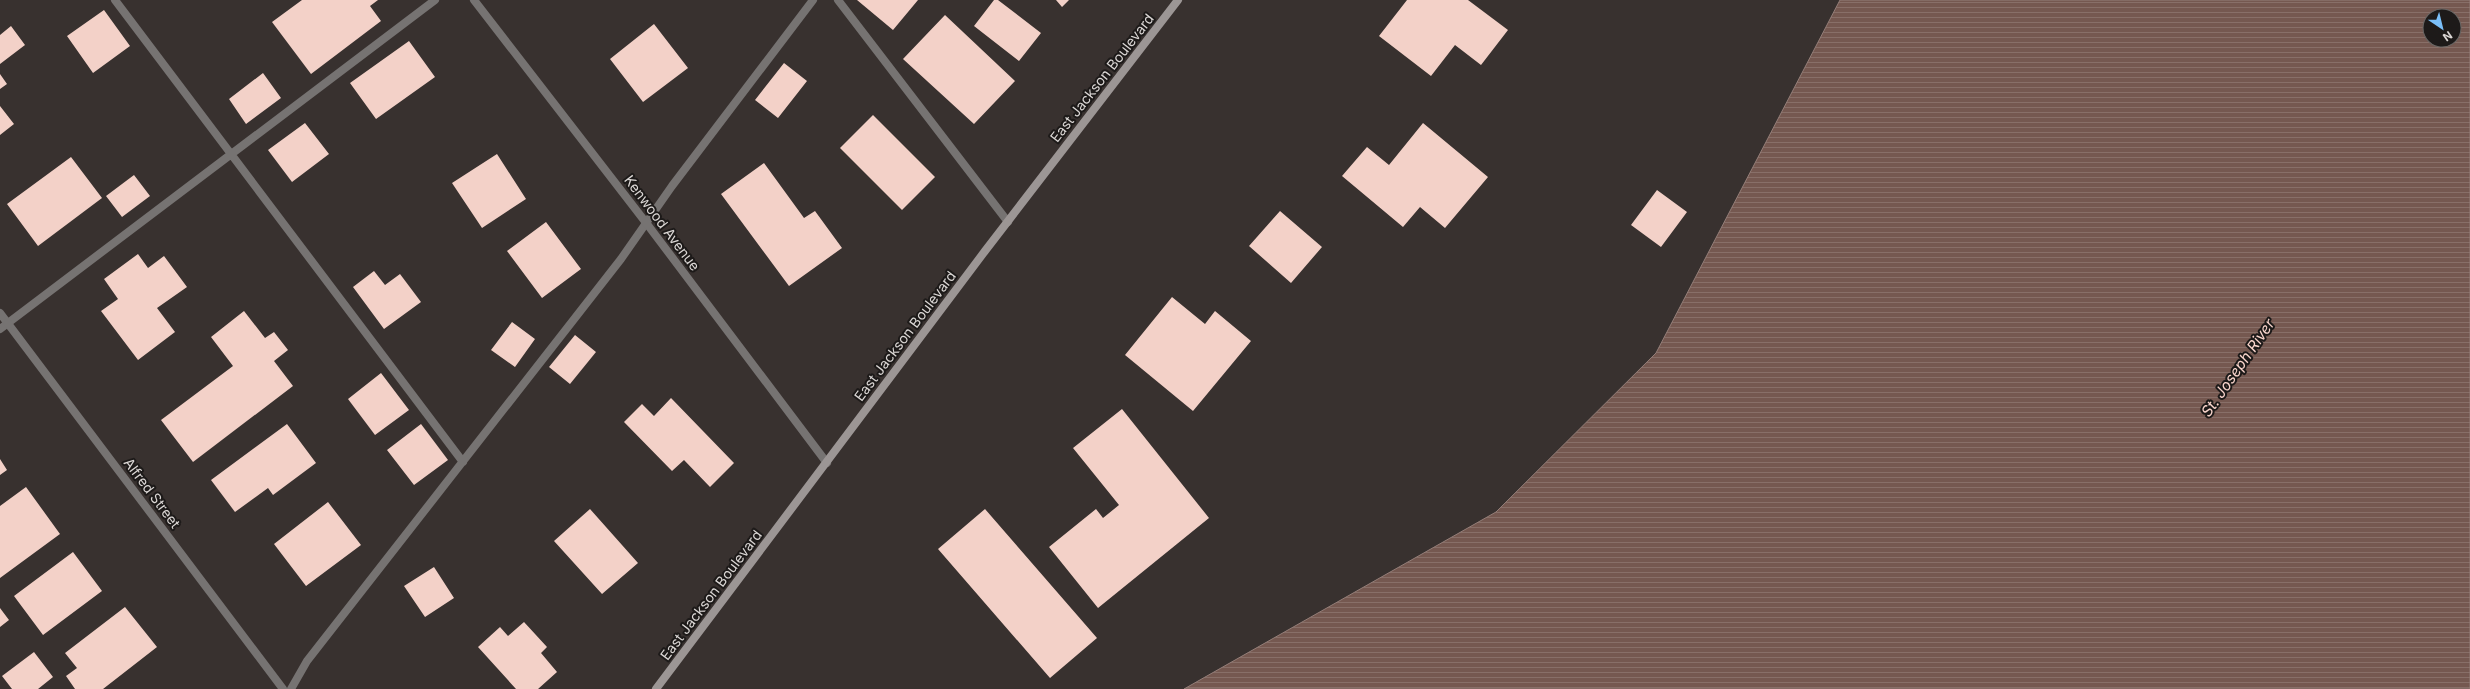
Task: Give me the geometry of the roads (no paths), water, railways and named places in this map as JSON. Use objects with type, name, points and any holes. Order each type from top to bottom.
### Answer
[{"type":"main road","name":"East Jackson Boulevard","points":[[656,689],[1008,222],[1178,0]]},
{"type":"street","points":[[115,0],[233,154],[463,462]]},
{"type":"street","points":[[0,329],[435,0]]},
{"type":"street","name":"Kenwood Avenue","points":[[474,0],[647,224],[827,463]]},
{"type":"street","points":[[291,689],[307,661],[647,224],[812,0]]},
{"type":"street","points":[[838,0],[1008,222]]},
{"type":"street","name":"Alfred Street","points":[[0,313],[283,689]]},
{"type":"water","name":"St. Joseph River","points":[[1840,0],[2470,0],[2470,689],[1184,689],[1496,512],[1656,353]]}]
